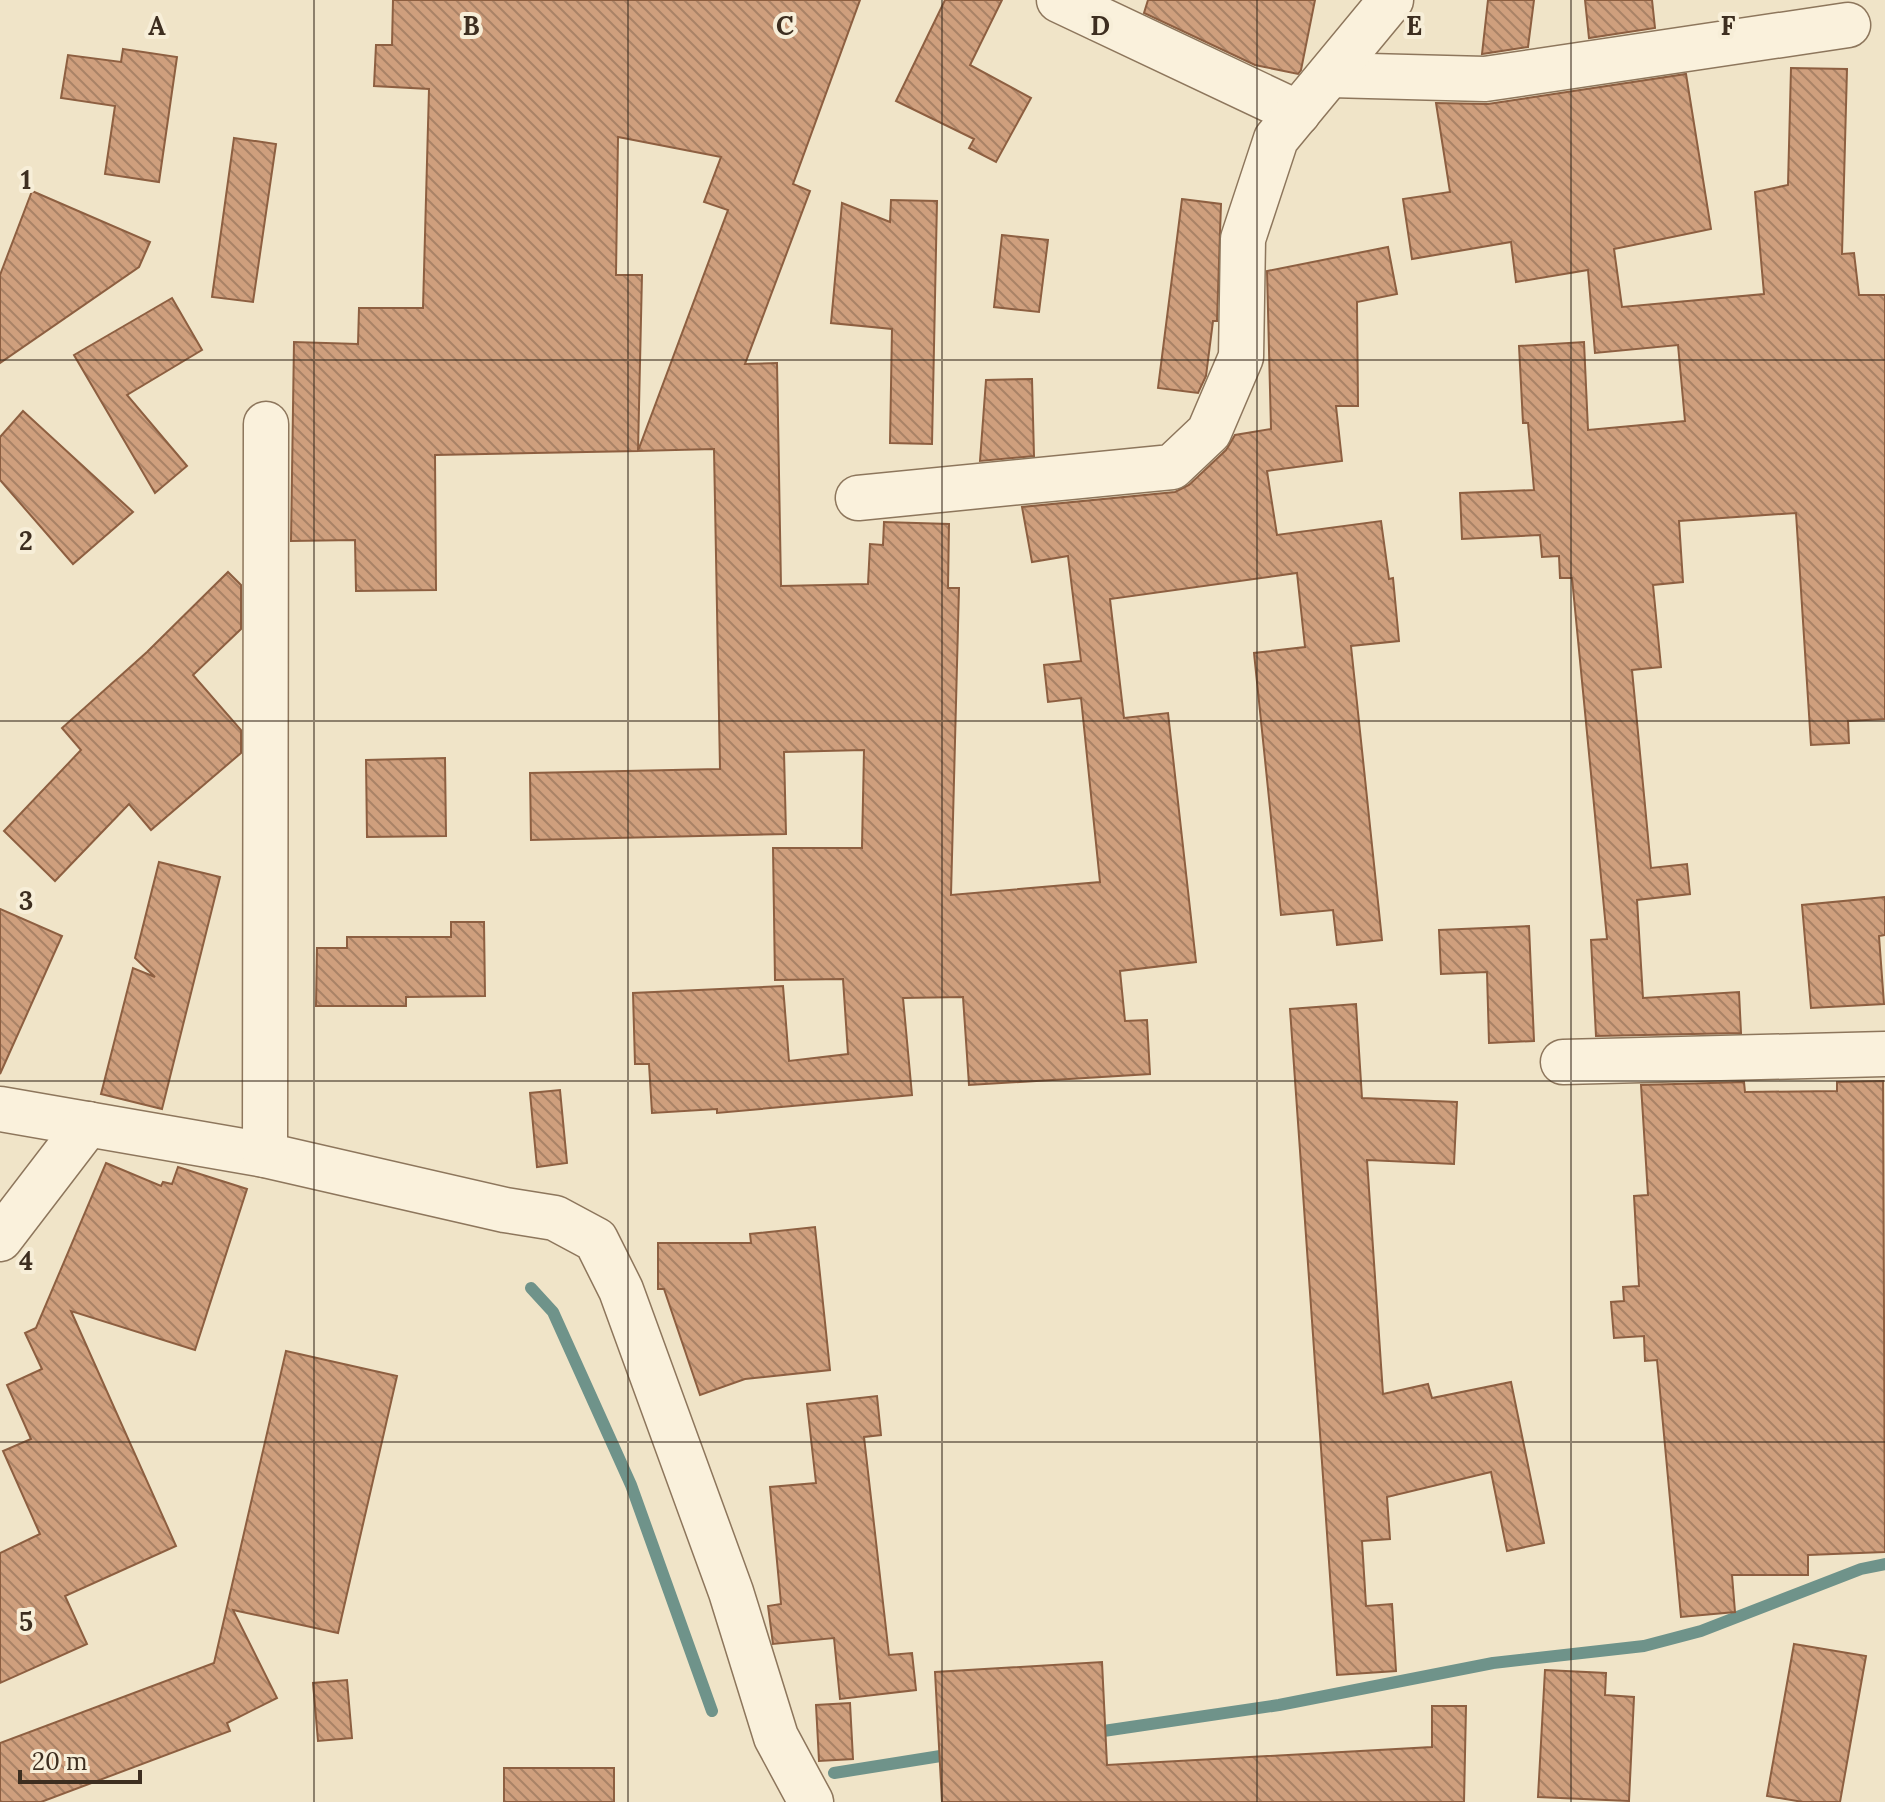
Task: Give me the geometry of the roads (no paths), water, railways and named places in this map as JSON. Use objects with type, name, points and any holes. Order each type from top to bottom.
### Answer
[{"type":"street","points":[[1059,0],[1298,113]]},
{"type":"street","points":[[858,498],[1172,467],[1209,432],[1241,357],[1243,239],[1276,139],[1391,0]]},
{"type":"street","points":[[1330,75],[1485,79],[1848,25]]},
{"type":"street","points":[[265,1155],[266,424]]},
{"type":"street","points":[[1563,1062],[1885,1054]]},
{"type":"street","points":[[0,1109],[265,1155],[505,1210],[555,1218],[596,1240],[621,1290],[721,1563],[776,1737],[811,1802]]},
{"type":"street","points":[[0,1239],[88,1124]]},
{"type":"waterway","points":[[531,1288],[553,1312],[631,1485],[712,1711]]},
{"type":"waterway","points":[[1090,1733],[1279,1705],[1493,1663],[1644,1646],[1701,1631],[1861,1569],[1885,1564]]},
{"type":"waterway","points":[[834,1773],[953,1754]]}]
